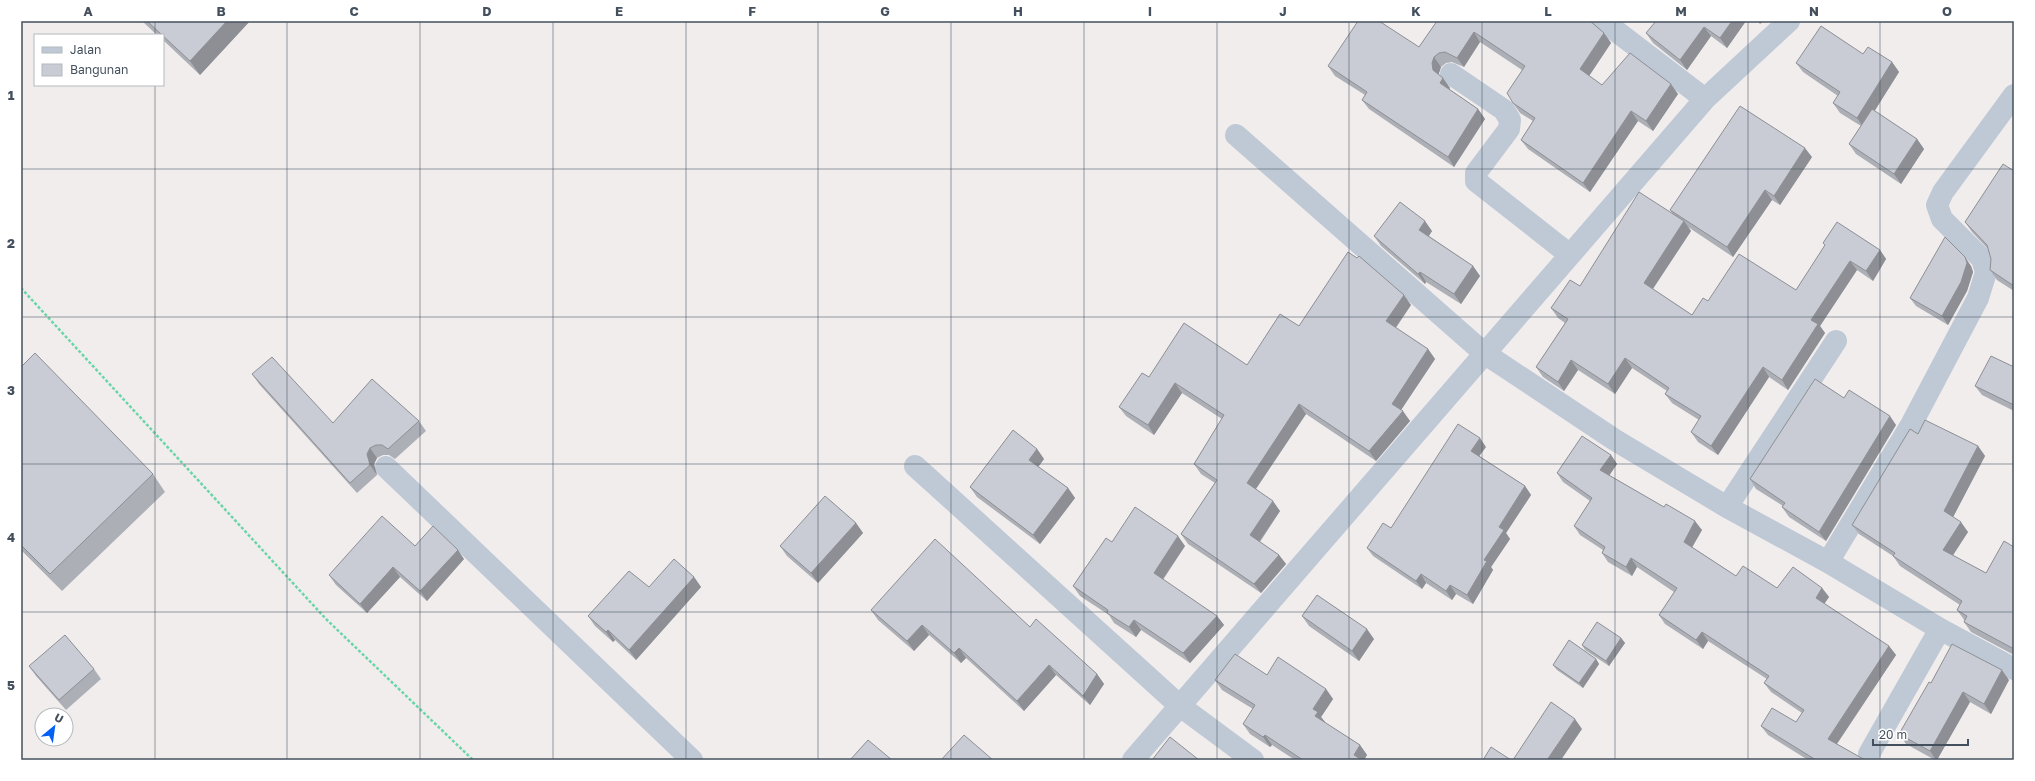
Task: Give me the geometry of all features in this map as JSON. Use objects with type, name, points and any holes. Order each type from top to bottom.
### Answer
[{"type":"street","points":[[1603,21],[1705,99]]},
{"type":"street","points":[[1133,760],[1705,99],[1789,21]]},
{"type":"street","points":[[1451,74],[1504,110],[1510,120],[1509,129],[1476,173],[1476,181],[1570,255]]},
{"type":"street","points":[[1828,562],[1911,425],[1978,298],[1986,272],[1982,259],[1942,219],[1937,205],[1943,192],[2014,95]]},
{"type":"street","points":[[1236,134],[1484,353],[1615,440],[1727,507],[1828,562],[1940,629],[2014,669]]},
{"type":"street","points":[[1727,507],[1836,341]]},
{"type":"street","points":[[915,466],[1180,706],[1254,760]]},
{"type":"street","points":[[386,467],[692,760]]},
{"type":"street","points":[[1869,754],[1940,629]]},
{"type":"path","points":[[21,288],[326,619],[473,760]]},
{"type":"building","points":[[147,21],[227,21],[190,61],[164,37],[164,34],[161,34]]},
{"type":"building","points":[[1358,21],[1379,21],[1419,47],[1437,21],[1590,21],[1604,33],[1580,69],[1602,85],[1630,53],[1671,84],[1646,121],[1631,111],[1583,183],[1521,140],[1535,118],[1513,103],[1507,93],[1525,66],[1474,32],[1457,58],[1445,52],[1439,53],[1434,57],[1432,63],[1433,70],[1443,78],[1440,83],[1478,109],[1448,157],[1362,100],[1367,92],[1328,66]]},
{"type":"building","points":[[1656,21],[1732,21],[1720,38],[1704,27],[1680,60],[1646,33]]},
{"type":"building","points":[[1821,26],[1863,54],[1868,47],[1892,62],[1857,118],[1833,103],[1840,92],[1796,63]]},
{"type":"building","points":[[1740,106],[1805,148],[1774,196],[1765,190],[1727,247],[1670,210]]},
{"type":"building","points":[[1872,109],[1917,139],[1894,174],[1849,144]]},
{"type":"building","points":[[2003,164],[2014,171],[2014,286],[1990,270],[1991,259],[1987,245],[1965,222]]},
{"type":"building","points":[[1639,192],[1684,221],[1644,283],[1692,315],[1703,298],[1708,301],[1739,254],[1796,290],[1825,245],[1823,243],[1837,222],[1880,250],[1866,271],[1850,261],[1811,320],[1818,324],[1782,380],[1763,367],[1711,446],[1691,432],[1701,416],[1665,394],[1669,388],[1625,358],[1608,384],[1571,360],[1558,382],[1536,367],[1568,319],[1551,308],[1570,280],[1580,286]]},
{"type":"building","points":[[1400,202],[1425,221],[1419,230],[1473,266],[1454,294],[1420,272],[1418,274],[1374,236]]},
{"type":"building","points":[[1945,237],[1965,257],[1967,263],[1961,282],[1942,316],[1910,298]]},
{"type":"building","points":[[1348,252],[1357,258],[1359,256],[1404,295],[1386,321],[1428,349],[1392,404],[1403,411],[1369,451],[1299,404],[1247,483],[1273,501],[1250,535],[1279,555],[1254,584],[1181,534],[1217,480],[1194,464],[1224,415],[1175,383],[1148,425],[1119,407],[1142,373],[1149,377],[1184,323],[1247,365],[1280,314],[1299,326]]},
{"type":"building","points":[[35,353],[153,474],[50,574],[21,545],[21,367]]},
{"type":"building","points":[[1991,356],[2014,367],[2014,405],[1975,386]]},
{"type":"building","points":[[272,357],[333,423],[372,379],[419,421],[388,449],[382,445],[376,445],[370,448],[367,454],[370,465],[350,483],[252,374]]},
{"type":"building","points":[[1815,379],[1844,398],[1849,390],[1890,416],[1819,532],[1782,507],[1785,503],[1750,479]]},
{"type":"building","points":[[1925,420],[1978,446],[1944,511],[1961,522],[1943,550],[1986,573],[2004,541],[2014,547],[2014,649],[1964,622],[1967,616],[1957,610],[1962,601],[1893,556],[1895,553],[1852,525],[1910,429],[1918,434]]},
{"type":"building","points":[[1458,424],[1480,438],[1471,451],[1525,486],[1499,527],[1504,530],[1484,560],[1487,561],[1467,595],[1450,585],[1446,591],[1421,574],[1416,581],[1367,548],[1383,523],[1391,528]]},
{"type":"building","points":[[1013,430],[1037,449],[1029,460],[1068,488],[1033,535],[970,487]]},
{"type":"building","points":[[1582,436],[1611,455],[1600,470],[1664,507],[1666,504],[1695,521],[1684,542],[1736,576],[1743,566],[1777,588],[1793,567],[1822,588],[1816,598],[1889,646],[1828,739],[1865,760],[1816,760],[1761,726],[1772,708],[1796,722],[1804,710],[1764,683],[1769,676],[1702,632],[1696,640],[1659,615],[1677,588],[1631,558],[1626,567],[1602,553],[1605,547],[1574,526],[1592,498],[1557,473]]},
{"type":"building","points":[[825,496],[856,523],[811,573],[780,546]]},
{"type":"building","points":[[1135,507],[1178,536],[1154,573],[1217,616],[1183,653],[1134,620],[1129,627],[1107,613],[1108,610],[1073,586],[1106,538],[1112,542]]},
{"type":"building","points":[[382,516],[415,546],[433,526],[458,550],[420,591],[393,567],[360,604],[329,575]]},
{"type":"building","points":[[935,539],[1030,627],[1036,619],[1097,674],[1083,696],[1049,665],[1017,701],[959,648],[954,653],[922,625],[907,641],[871,610]]},
{"type":"building","points":[[674,559],[694,577],[629,650],[608,630],[606,632],[588,616],[629,571],[649,587]]},
{"type":"building","points":[[1317,595],[1367,629],[1352,651],[1302,616]]},
{"type":"building","points":[[1597,622],[1621,638],[1606,661],[1582,645]]},
{"type":"building","points":[[65,635],[94,669],[59,700],[29,666]]},
{"type":"building","points":[[1569,640],[1596,659],[1579,683],[1553,665]]},
{"type":"building","points":[[1952,644],[2002,670],[1984,704],[1963,692],[1930,751],[1899,734],[1929,682],[1931,683]]},
{"type":"building","points":[[1235,654],[1267,675],[1278,657],[1326,689],[1313,709],[1318,712],[1315,716],[1360,745],[1354,755],[1362,760],[1303,760],[1265,735],[1263,737],[1243,724],[1255,705],[1215,680]]},
{"type":"building","points":[[1551,702],[1575,719],[1547,760],[1513,760]]},
{"type":"building","points":[[964,735],[993,760],[941,760]]},
{"type":"building","points":[[1170,737],[1199,760],[1152,760]]},
{"type":"building","points":[[868,740],[892,760],[850,760]]},
{"type":"building","points":[[1491,747],[1511,760],[1483,760]]}]
